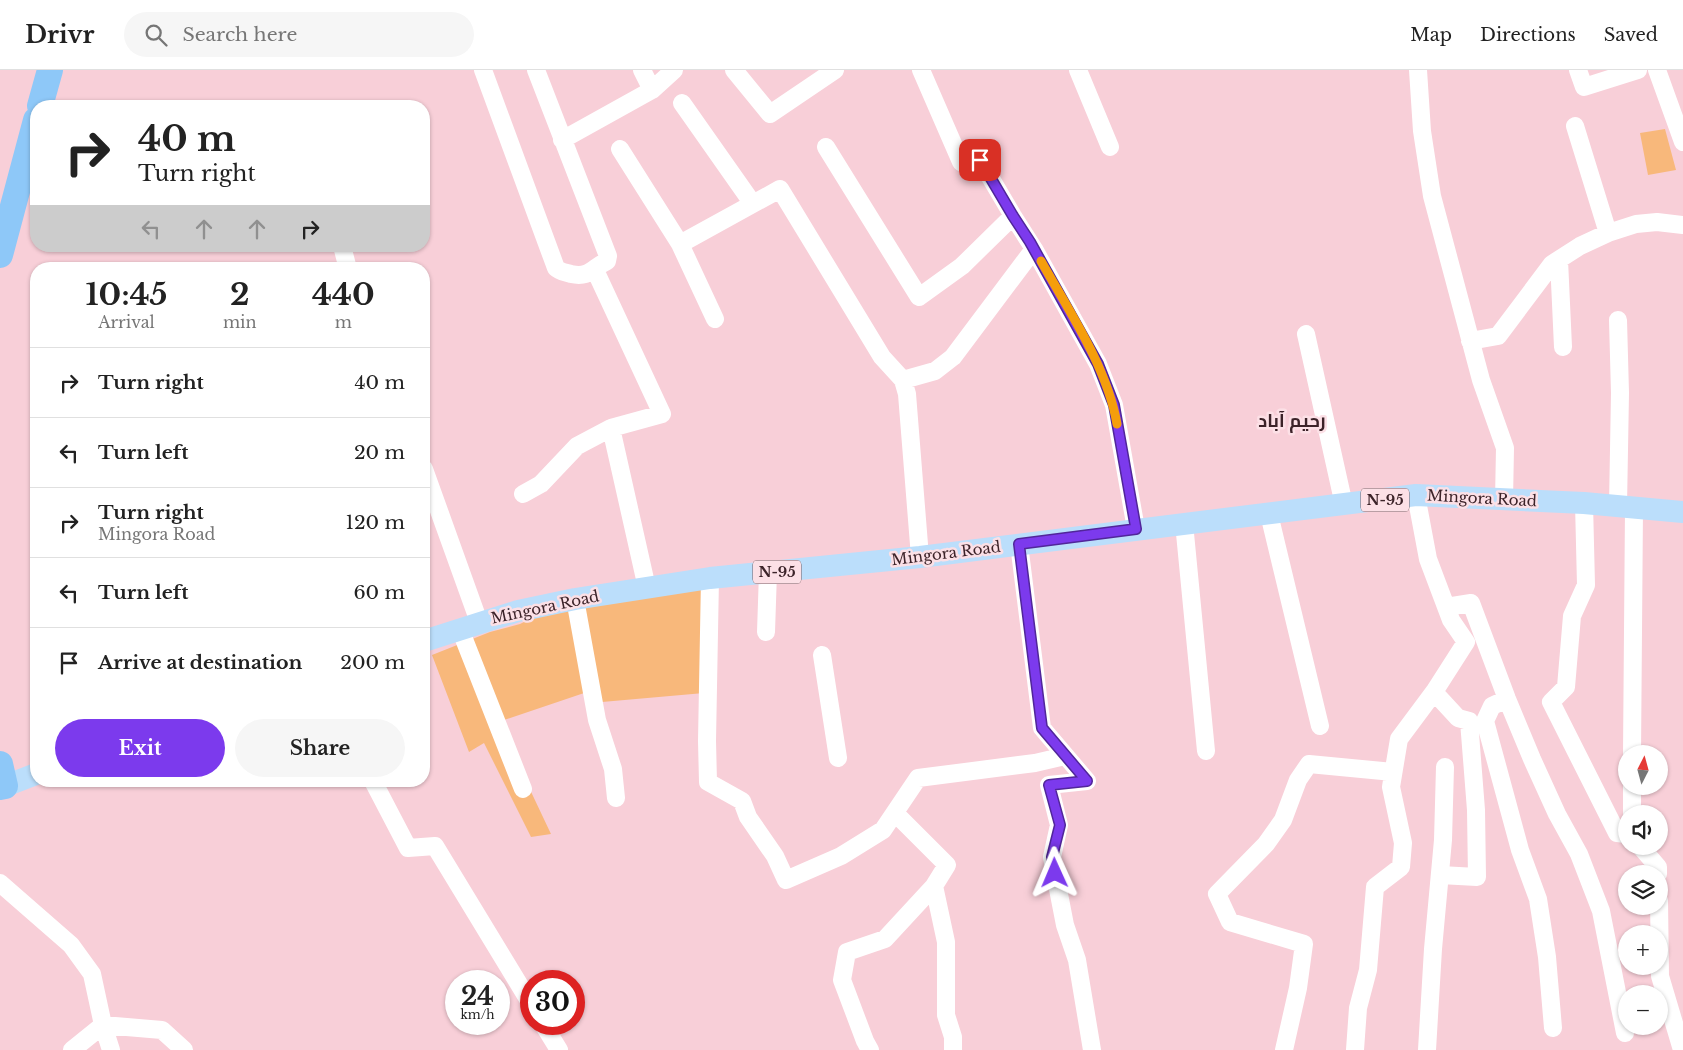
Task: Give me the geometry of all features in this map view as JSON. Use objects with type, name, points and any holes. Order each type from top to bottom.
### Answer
[{"type":"highway","points":[[0,255],[30,142]]},
{"type":"main road","name":"Mingora Road","points":[[430,640],[518,611],[575,598],[710,578],[920,557],[1416,495],[1584,503],[1683,512]]},
{"type":"main road","points":[[2,779],[30,775]]},
{"type":"street","points":[[483,70],[556,268],[559,271],[581,276],[595,270],[607,261],[608,256],[536,70]]},
{"type":"street","points":[[642,70],[652,90]]},
{"type":"street","points":[[562,140],[652,90],[674,70]]},
{"type":"street","points":[[734,70],[770,114],[835,70]]},
{"type":"street","points":[[921,70],[961,162],[966,165],[978,158],[980,160],[1034,249],[1098,364],[1114,405],[1136,529]]},
{"type":"street","points":[[1078,70],[1110,147]]},
{"type":"street","points":[[1418,70],[1422,131],[1432,196],[1481,380],[1505,448],[1504,500]]},
{"type":"street","points":[[1578,70],[1584,86],[1638,70]]},
{"type":"street","points":[[1657,70],[1683,142]]},
{"type":"street","points":[[682,103],[753,204]]},
{"type":"street","points":[[1575,126],[1608,233]]},
{"type":"street","points":[[826,147],[919,297],[962,266],[1013,216]]},
{"type":"street","points":[[620,149],[680,244],[715,319]]},
{"type":"street","points":[[680,244],[780,189],[882,358],[903,380],[907,394],[920,557]]},
{"type":"street","points":[[1470,341],[1498,336],[1552,264],[1580,246],[1608,233],[1636,224],[1657,222],[1683,225]]},
{"type":"street","points":[[903,380],[935,371],[953,357],[1034,249]]},
{"type":"street","points":[[1559,260],[1563,347]]},
{"type":"street","points":[[523,494],[541,484],[577,446],[611,428],[662,414],[595,270]]},
{"type":"street","points":[[1618,320],[1626,507],[1632,745]]},
{"type":"street","points":[[1306,334],[1344,505]]},
{"type":"street","points":[[611,428],[647,588]]},
{"type":"street","points":[[430,489],[470,626],[523,789]]},
{"type":"street","points":[[1355,1050],[1358,1008],[1368,970],[1375,887],[1401,867],[1404,844],[1391,787],[1399,739],[1434,692],[1466,642],[1451,620],[1428,559],[1416,495]]},
{"type":"street","points":[[1584,503],[1586,585],[1572,616],[1566,687],[1551,702],[1618,833]]},
{"type":"street","points":[[1269,514],[1320,726]]},
{"type":"street","points":[[1184,524],[1206,751]]},
{"type":"street","points":[[1019,544],[1042,728],[1087,781],[1049,785],[1060,825],[1052,857],[1065,925],[1077,960],[1092,1050]]},
{"type":"street","points":[[766,632],[768,572]]},
{"type":"street","points":[[710,578],[708,782],[742,801],[748,817],[775,856],[786,880],[841,856],[883,830],[918,778],[1035,763],[1065,756]]},
{"type":"street","points":[[575,598],[598,720],[614,770],[616,798]]},
{"type":"street","points":[[1446,607],[1472,603],[1507,699],[1553,804],[1579,854],[1601,911],[1618,997]]},
{"type":"street","points":[[822,655],[838,758]]},
{"type":"street","points":[[1434,692],[1458,718],[1469,721],[1476,810],[1477,877],[1440,875]]},
{"type":"street","points":[[1507,699],[1492,706],[1485,721],[1520,850],[1538,899],[1547,957],[1553,1028]]},
{"type":"street","points":[[1284,1050],[1298,988],[1304,944],[1230,922],[1218,894],[1266,844],[1284,820],[1298,780],[1309,764],[1393,772]]},
{"type":"street","points":[[1427,1050],[1433,950],[1443,840],[1445,767]]},
{"type":"street","points":[[376,787],[408,848],[435,846],[520,986]]},
{"type":"street","points":[[870,1050],[842,980],[847,952],[885,939],[934,886],[947,865],[894,813]]},
{"type":"street","points":[[1648,855],[1656,865]]},
{"type":"street","points":[[0,883],[71,945],[92,974],[103,1025],[111,1050]]},
{"type":"street","points":[[934,886],[946,942],[946,1015],[953,1037],[953,1050]]},
{"type":"street","points":[[1659,915],[1660,976],[1682,1050]]},
{"type":"street","points":[[72,1050],[103,1025],[162,1030],[184,1050]]},
{"type":"street","points":[[550,1035],[559,1050]]},
{"type":"shaded area","points":[[1665,129],[1676,170],[1648,175],[1640,133]]},
{"type":"shaded area","points":[[710,578],[704,693],[602,702],[593,690],[498,722],[551,834],[531,837],[484,743],[469,752],[432,655],[490,632],[520,624],[534,617]]},
{"type":"slow traffic","points":[[1041,261],[1098,364],[1114,405],[1117,424]]},
{"type":"district","name":"رحیم آباد","points":[[1292,421]]},
{"type":"route","points":[[980,160],[1030,242],[1098,364],[1114,405],[1136,529],[1019,544],[1042,728],[1087,781],[1049,785],[1060,825],[1052,857],[1055,873]]}]
